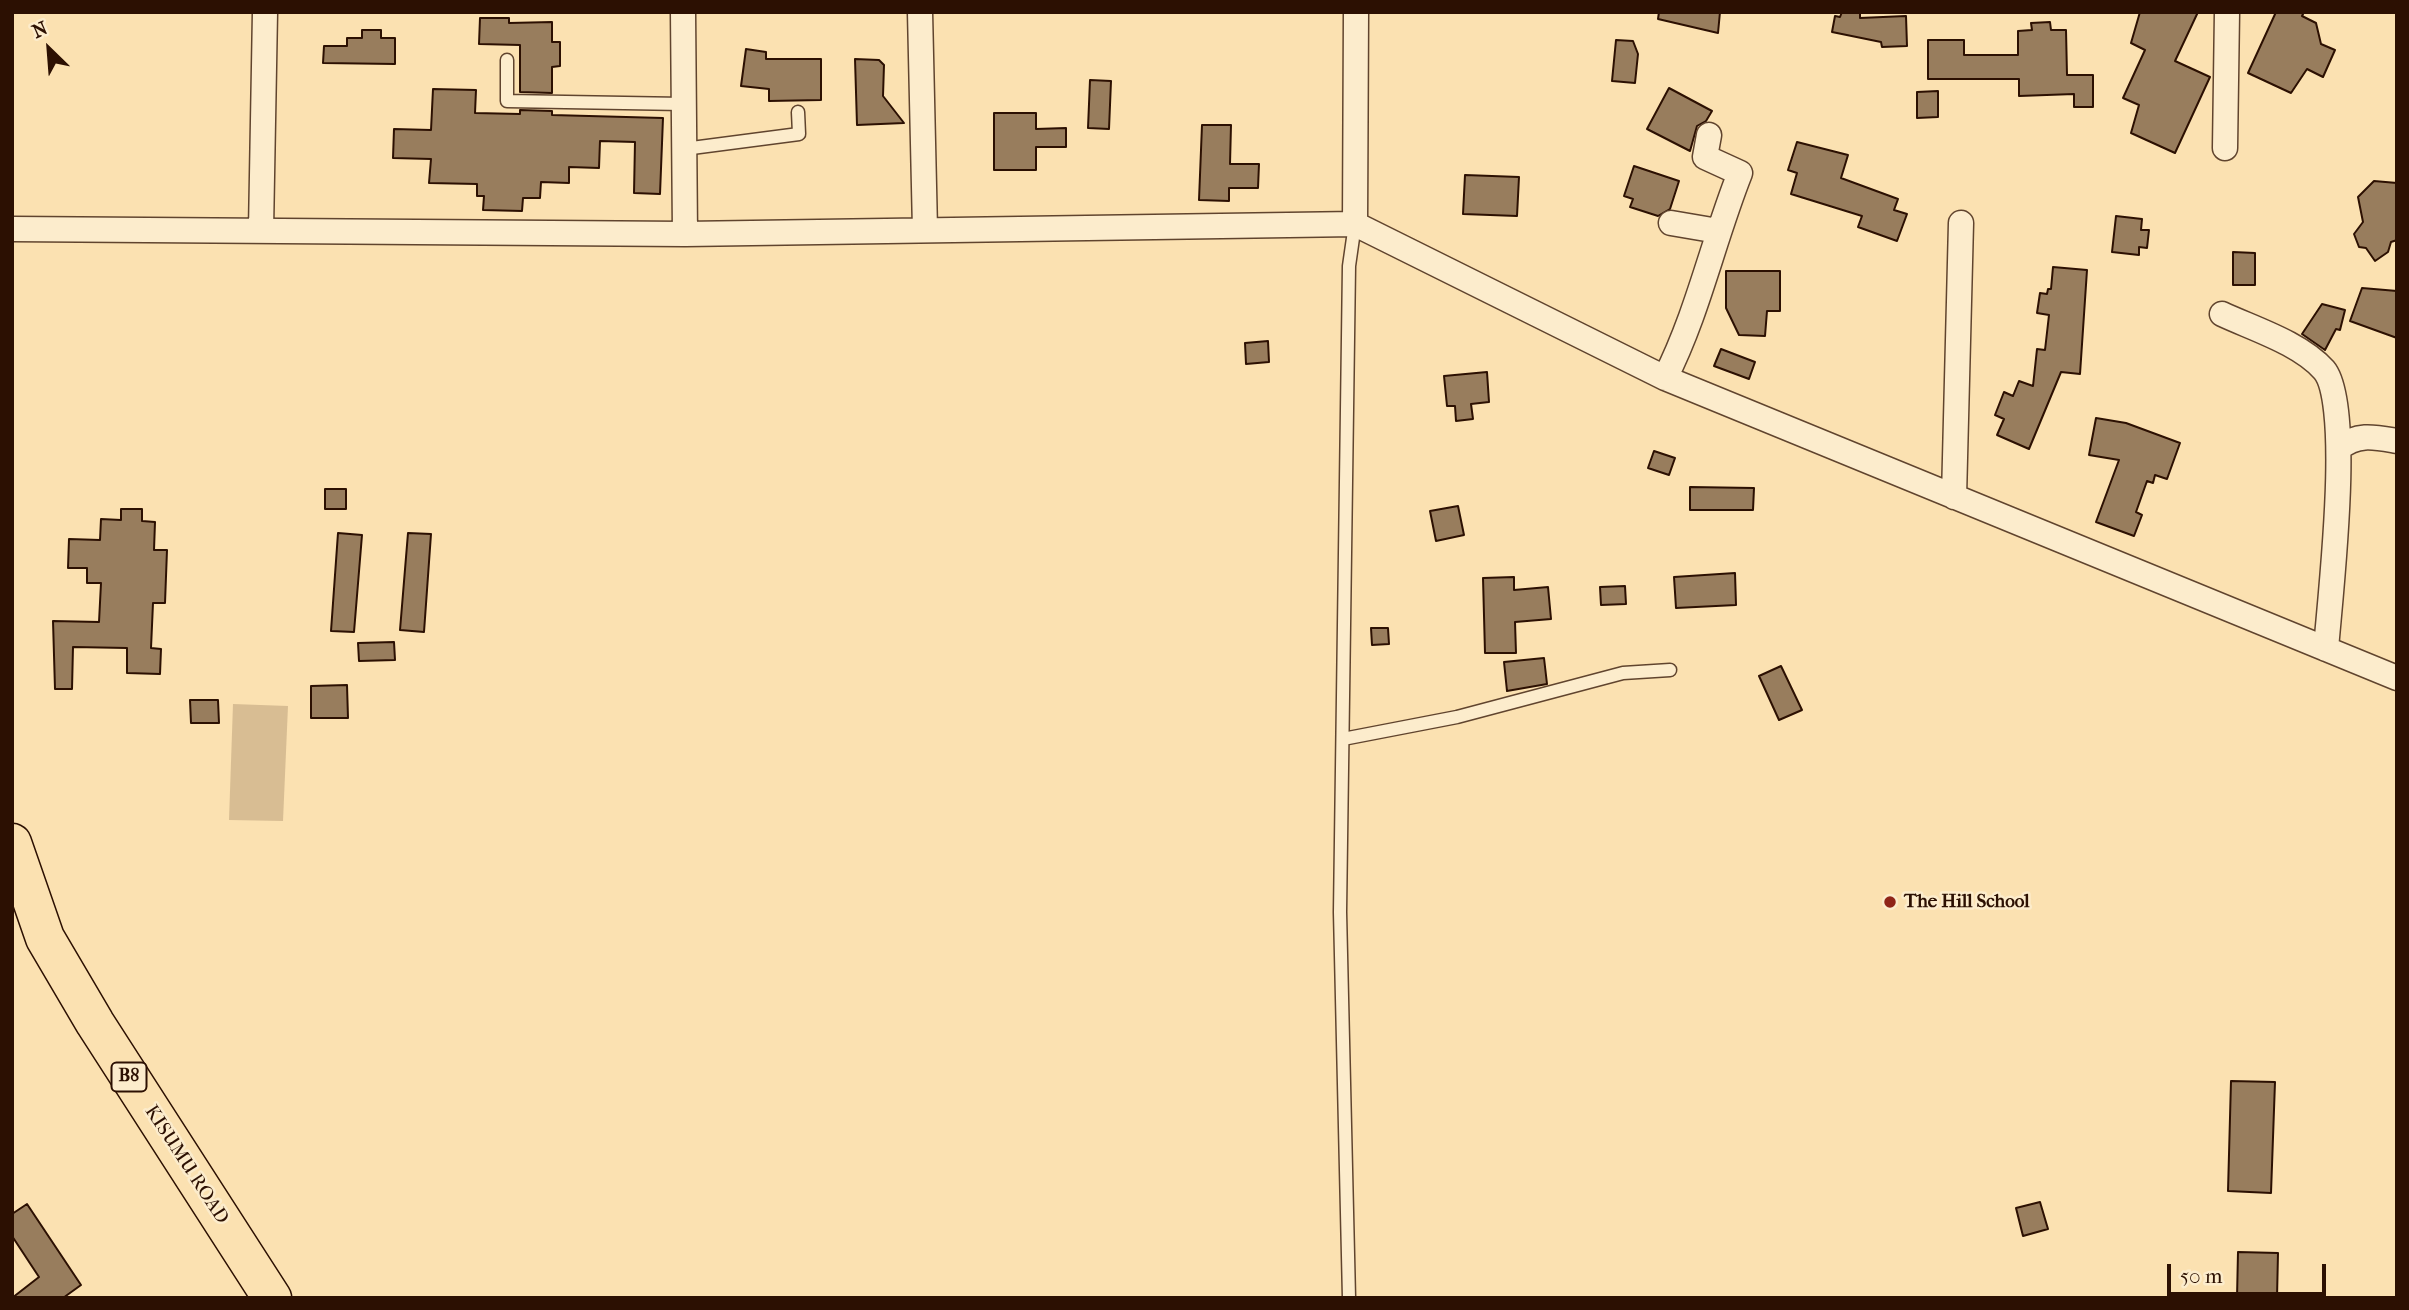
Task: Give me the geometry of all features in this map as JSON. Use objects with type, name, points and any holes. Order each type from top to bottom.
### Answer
[{"type":"highway","name":"KISUMU ROAD","points":[[12,843],[45,938],[94,1023],[272,1298]]},
{"type":"street","points":[[261,230],[265,12]]},
{"type":"street","points":[[683,12],[685,234]]},
{"type":"street","points":[[920,12],[925,230]]},
{"type":"street","points":[[1355,224],[1356,12]]},
{"type":"street","points":[[2225,148],[2227,12]]},
{"type":"street","points":[[1665,378],[1693,316],[1717,231],[1740,173],[1705,157],[1709,135]]},
{"type":"street","points":[[1671,223],[1717,231]]},
{"type":"street","points":[[1954,496],[1962,223]]},
{"type":"street","points":[[12,229],[685,234],[1355,224],[1665,378],[2397,678]]},
{"type":"street","points":[[2222,314],[2299,351],[2325,371],[2336,398],[2339,448],[2326,649]]},
{"type":"street","points":[[2339,448],[2350,439],[2367,436],[2397,441]]},
{"type":"lane","points":[[507,60],[507,102],[683,104]]},
{"type":"lane","points":[[684,149],[799,134],[798,112]]},
{"type":"lane","points":[[1349,1298],[1340,912],[1349,266],[1355,224]]},
{"type":"lane","points":[[1343,739],[1457,717],[1623,673],[1670,670]]},
{"type":"shaded area","points":[[233,704],[288,706],[283,821],[229,820]]},
{"type":"building","points":[[1659,12],[1720,12],[1718,33],[1658,19]]},
{"type":"building","points":[[1842,12],[1860,12],[1860,18],[1906,16],[1907,46],[1882,47],[1881,42],[1832,32],[1835,16],[1840,17]]},
{"type":"building","points":[[2140,12],[2198,12],[2175,61],[2210,77],[2175,153],[2131,133],[2139,105],[2123,98],[2145,50],[2131,43]]},
{"type":"building","points":[[2276,12],[2304,12],[2302,16],[2316,23],[2321,44],[2335,50],[2323,77],[2307,69],[2291,93],[2248,73]]},
{"type":"building","points":[[480,18],[509,18],[509,23],[552,22],[552,42],[560,42],[560,66],[552,67],[552,93],[520,92],[520,45],[479,44]]},
{"type":"building","points":[[2050,22],[2051,30],[2066,30],[2067,75],[2093,75],[2093,107],[2074,107],[2074,94],[2019,96],[2019,79],[1928,79],[1928,40],[1964,40],[1964,55],[2018,55],[2018,31],[2032,30],[2031,23]]},
{"type":"building","points":[[362,30],[381,30],[381,38],[395,38],[395,64],[323,63],[324,46],[347,46],[347,38],[362,38]]},
{"type":"building","points":[[1616,40],[1633,41],[1638,54],[1635,83],[1612,81]]},
{"type":"building","points":[[746,49],[766,52],[766,59],[821,59],[821,100],[769,101],[769,89],[741,86]]},
{"type":"building","points":[[855,59],[879,60],[884,65],[883,96],[904,123],[857,125]]},
{"type":"building","points":[[1090,80],[1111,81],[1109,129],[1088,128]]},
{"type":"building","points":[[1669,88],[1712,111],[1706,121],[1697,126],[1690,151],[1647,129]]},
{"type":"building","points":[[433,89],[476,90],[475,113],[520,114],[520,110],[552,111],[552,115],[663,118],[660,194],[634,193],[635,142],[600,141],[599,168],[569,167],[569,183],[541,182],[540,198],[523,198],[522,211],[483,210],[484,196],[477,196],[477,184],[429,183],[431,159],[393,158],[394,129],[431,130]]},
{"type":"building","points":[[1938,91],[1938,117],[1917,118],[1917,92]]},
{"type":"building","points":[[994,113],[1036,113],[1036,129],[1066,128],[1066,147],[1036,147],[1036,170],[994,170]]},
{"type":"building","points":[[1202,125],[1231,125],[1230,164],[1259,164],[1258,188],[1229,188],[1229,201],[1199,200]]},
{"type":"building","points":[[1797,142],[1848,155],[1841,178],[1898,199],[1894,210],[1907,214],[1897,241],[1858,227],[1862,216],[1791,194],[1797,173],[1788,170]]},
{"type":"building","points":[[1634,166],[1679,181],[1670,209],[1658,216],[1630,207],[1633,199],[1624,196]]},
{"type":"building","points":[[1465,175],[1519,177],[1517,216],[1463,214]]},
{"type":"building","points":[[2374,181],[2397,183],[2397,240],[2391,242],[2388,252],[2375,261],[2366,248],[2359,247],[2354,234],[2363,222],[2358,197]]},
{"type":"building","points":[[2116,216],[2142,219],[2141,230],[2149,230],[2147,248],[2139,247],[2139,255],[2112,252]]},
{"type":"building","points":[[2233,252],[2255,253],[2255,285],[2233,285]]},
{"type":"building","points":[[2053,267],[2087,270],[2080,374],[2061,372],[2029,449],[1997,435],[2004,419],[1995,415],[2004,392],[2013,396],[2019,381],[2033,386],[2037,349],[2045,350],[2049,315],[2037,313],[2040,293],[2047,294],[2048,289],[2051,289]]},
{"type":"building","points":[[1726,271],[1780,271],[1780,311],[1767,311],[1765,336],[1739,335],[1726,308]]},
{"type":"building","points":[[2362,288],[2397,291],[2397,338],[2350,321]]},
{"type":"building","points":[[2322,304],[2345,310],[2340,330],[2336,329],[2325,350],[2302,334]]},
{"type":"building","points":[[1268,341],[1269,362],[1246,364],[1245,343]]},
{"type":"building","points":[[1721,349],[1755,362],[1749,379],[1714,366]]},
{"type":"building","points":[[1487,372],[1489,402],[1471,404],[1473,419],[1456,421],[1455,406],[1447,406],[1444,376]]},
{"type":"building","points":[[2096,418],[2126,423],[2180,443],[2167,479],[2155,475],[2153,483],[2147,481],[2136,512],[2142,515],[2134,536],[2096,522],[2119,460],[2089,455]]},
{"type":"building","points":[[1654,451],[1675,458],[1669,475],[1648,468]]},
{"type":"building","points":[[1690,487],[1754,488],[1753,510],[1690,510]]},
{"type":"building","points":[[325,489],[346,489],[346,509],[325,509]]},
{"type":"building","points":[[1458,506],[1464,535],[1436,541],[1430,511]]},
{"type":"building","points":[[121,509],[142,509],[142,521],[155,522],[154,550],[167,550],[165,603],[153,603],[151,648],[161,649],[160,674],[127,673],[127,648],[73,647],[72,689],[55,689],[53,621],[99,622],[101,583],[87,583],[87,568],[68,568],[69,539],[100,540],[101,519],[121,520]]},
{"type":"building","points":[[338,533],[362,535],[354,632],[331,631]]},
{"type":"building","points":[[408,533],[431,534],[424,632],[400,630]]},
{"type":"building","points":[[1735,573],[1736,605],[1676,608],[1674,577]]},
{"type":"building","points":[[1514,577],[1514,590],[1548,587],[1551,619],[1515,622],[1516,653],[1485,653],[1483,578]]},
{"type":"building","points":[[1625,586],[1626,604],[1601,605],[1600,587]]},
{"type":"building","points":[[1371,628],[1388,628],[1389,644],[1372,645]]},
{"type":"building","points":[[394,642],[395,660],[359,661],[358,643]]},
{"type":"building","points":[[1544,658],[1547,684],[1507,691],[1504,662]]},
{"type":"building","points":[[1781,666],[1802,710],[1779,720],[1759,676]]},
{"type":"building","points":[[347,685],[348,718],[311,718],[311,686]]},
{"type":"building","points":[[190,700],[218,700],[219,723],[191,723]]},
{"type":"building","points":[[2231,1081],[2275,1082],[2271,1193],[2228,1191]]},
{"type":"building","points":[[2040,1202],[2048,1229],[2023,1236],[2016,1208]]},
{"type":"building","points":[[27,1204],[81,1285],[63,1298],[12,1298],[39,1277],[12,1236],[12,1214]]},
{"type":"building","points":[[2238,1252],[2278,1253],[2277,1298],[2237,1298]]},
{"type":"place","name":"The Hill School","points":[[1890,902]]}]
